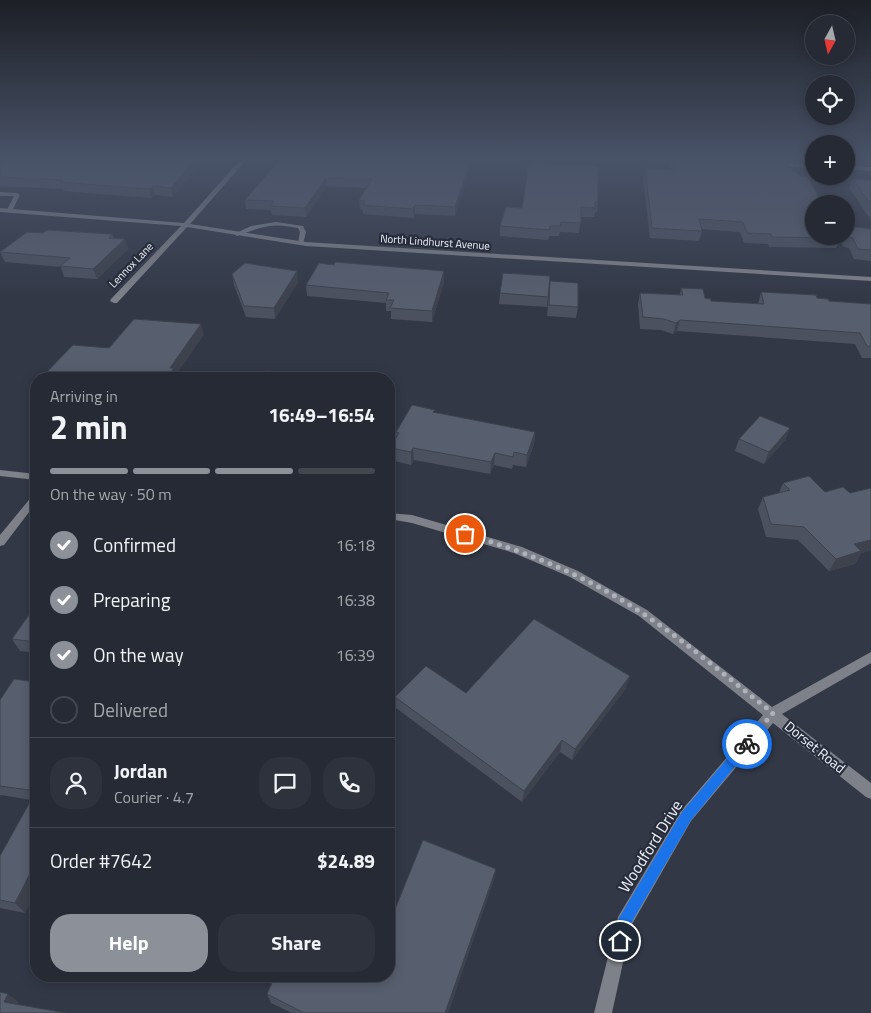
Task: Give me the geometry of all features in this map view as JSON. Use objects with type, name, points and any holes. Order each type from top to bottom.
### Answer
[{"type":"street","points":[[10,210],[13,204]]},
{"type":"street","name":"Lennox Lane","points":[[114,301],[204,204]]},
{"type":"street","name":"North Lindhurst Avenue","points":[[0,210],[186,225],[301,243],[871,279]]},
{"type":"street","points":[[238,234],[253,225],[264,223],[288,224],[301,227],[303,232],[301,243]]},
{"type":"street","points":[[0,473],[30,476]]},
{"type":"street","points":[[0,542],[30,504]]},
{"type":"street","name":"Dorset Road","points":[[395,517],[412,519],[518,550],[574,574],[643,613],[773,713],[871,792]]},
{"type":"street","name":"Woodford Drive","points":[[603,1013],[624,923],[686,816],[773,713],[871,658]]},
{"type":"building","points":[[271,204],[308,204],[305,208],[270,206]]},
{"type":"building","points":[[456,204],[455,207],[415,205],[413,209],[363,205]]},
{"type":"building","points":[[523,204],[595,204],[595,208],[581,207],[581,223],[561,222],[560,226],[550,226],[550,230],[500,226],[506,207],[522,208]]},
{"type":"building","points":[[649,204],[805,204],[805,237],[772,237],[771,234],[747,233],[743,222],[699,219],[702,231],[652,228]]},
{"type":"building","points":[[855,227],[871,229],[871,250],[858,249],[855,242]]},
{"type":"building","points":[[47,230],[112,234],[109,238],[125,239],[93,269],[60,266],[70,258],[0,252],[27,232],[43,233]]},
{"type":"building","points":[[335,262],[444,271],[432,311],[390,308],[394,300],[386,300],[389,293],[306,285],[319,263],[334,265]]},
{"type":"building","points":[[245,263],[297,271],[274,308],[244,306],[232,274]]},
{"type":"building","points":[[503,273],[550,276],[548,297],[500,293]]},
{"type":"building","points":[[550,281],[578,283],[578,307],[549,305]]},
{"type":"building","points":[[681,288],[703,289],[705,298],[711,299],[711,301],[764,304],[761,292],[816,295],[817,298],[828,299],[829,301],[871,304],[871,347],[867,346],[860,333],[680,320],[676,323],[664,319],[643,317],[640,293],[683,295]]},
{"type":"building","points":[[134,319],[201,324],[170,368],[174,368],[172,371],[182,372],[47,372],[73,345],[109,348]]},
{"type":"building","points":[[412,405],[435,410],[433,412],[535,432],[527,455],[514,452],[513,457],[495,453],[491,462],[413,448],[411,452],[395,449],[395,440],[399,433],[396,432]]},
{"type":"building","points":[[760,416],[790,428],[769,452],[739,439]]},
{"type":"building","points":[[809,476],[825,492],[843,487],[850,493],[871,488],[871,540],[854,544],[861,551],[836,559],[804,527],[771,524],[763,497],[790,490],[783,483]]},
{"type":"building","points":[[30,614],[30,641],[12,639]]},
{"type":"building","points":[[534,619],[630,676],[575,749],[562,740],[524,791],[395,697],[426,666],[466,693]]},
{"type":"building","points":[[14,679],[30,681],[30,790],[0,786],[0,700]]},
{"type":"building","points":[[30,802],[30,874],[15,903],[0,900],[0,856]]},
{"type":"building","points":[[423,840],[496,869],[445,1013],[304,1013],[267,994],[272,982],[395,982],[395,909]]},
{"type":"building","points":[[0,992],[8,994],[4,1002],[66,1013],[0,1013]]},
{"type":"way so far","points":[[465,534],[518,550],[574,574],[643,613],[773,713],[747,744]]},
{"type":"route","points":[[620,941],[624,923],[686,816],[747,744]]}]
